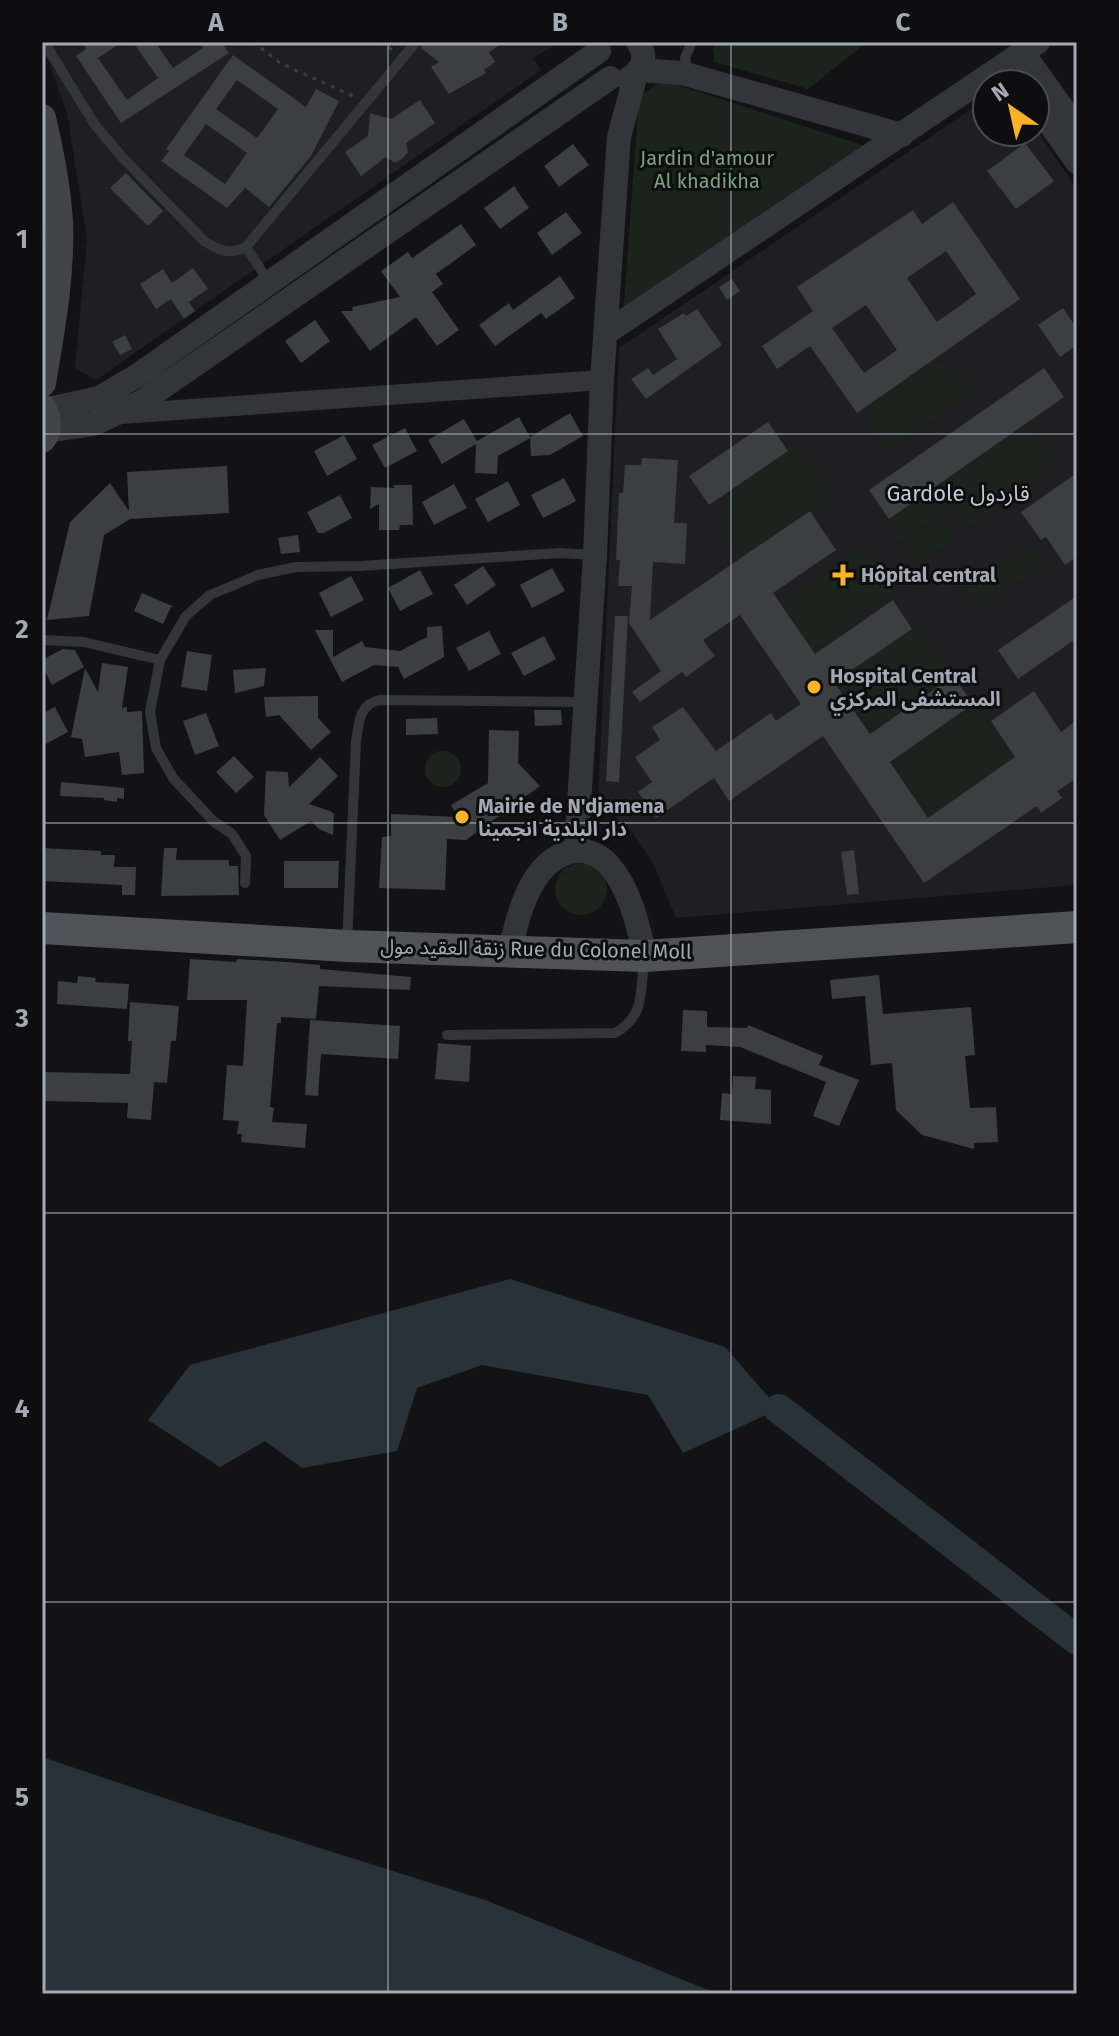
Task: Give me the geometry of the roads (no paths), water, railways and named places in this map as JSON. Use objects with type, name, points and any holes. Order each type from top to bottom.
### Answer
[{"type":"main road","points":[[42,118],[52,164],[59,222],[58,276],[43,414]]},
{"type":"main road","name":"زنقة العقيد مول Rue du Colonel Moll","points":[[42,928],[347,946],[645,956],[1077,927]]},
{"type":"street","points":[[602,47],[600,66],[630,65],[685,74],[902,135]]},
{"type":"street","points":[[43,414],[99,398],[138,375],[602,47]]},
{"type":"street","points":[[606,333],[1022,53],[1077,129]]},
{"type":"street","points":[[576,850],[619,137],[612,105],[630,65]]},
{"type":"street","points":[[43,414],[94,424],[117,415],[160,389],[630,65]]},
{"type":"street","points":[[1051,125],[1077,162]]},
{"type":"street","points":[[117,415],[602,380]]},
{"type":"street","points":[[510,952],[519,915],[537,876],[549,861],[576,850],[597,855],[613,870],[631,908],[645,956]]},
{"type":"lane","points":[[44,42],[95,125],[122,157],[193,231],[219,251],[234,252],[246,247],[416,42]]},
{"type":"lane","points":[[685,74],[685,58],[692,42]]},
{"type":"lane","points":[[246,247],[270,283]]},
{"type":"lane","points":[[245,883],[246,856],[232,834],[213,821],[173,778],[156,748],[150,712],[160,660],[186,616],[210,595],[258,575],[296,567],[560,553],[595,555]]},
{"type":"lane","points":[[42,640],[84,642],[160,660]]},
{"type":"lane","points":[[347,946],[356,742],[362,710],[370,702],[586,702]]},
{"type":"lane","points":[[447,1035],[615,1033],[629,1025],[637,1015],[645,956]]},
{"type":"waterway","points":[[779,1409],[1077,1640]]},
{"type":"place","name":"Hôpital central","points":[[843,575]]},
{"type":"place","name":"Hospital Central المستشفى المركزي","points":[[814,687]]},
{"type":"place","name":"Mairie de N'djamena دار البلدية انجمينا","points":[[462,817]]},
{"type":"district","name":"Gardole قاردول","points":[[958,493]]},
{"type":"park label","name":"Jardin d'amour Al khadikha","points":[[707,170]]}]
